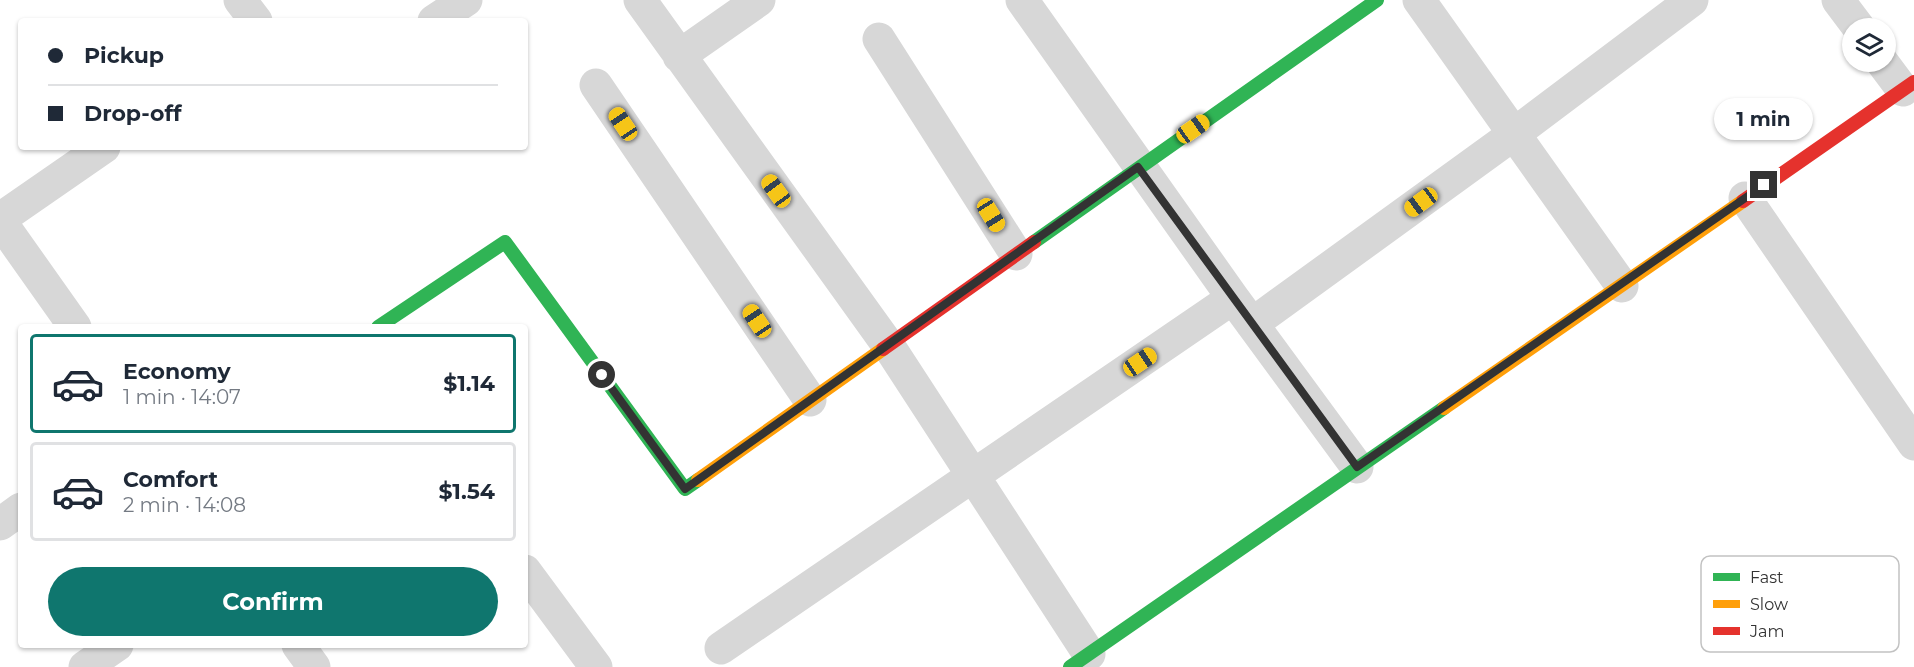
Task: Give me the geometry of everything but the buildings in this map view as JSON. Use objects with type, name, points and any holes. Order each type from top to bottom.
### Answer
[{"type":"street","points":[[240,0],[253,18]]},
{"type":"street","points":[[439,18],[466,0]]},
{"type":"street","points":[[640,0],[888,345],[974,475],[1079,660],[1908,86],[1893,72]]},
{"type":"street","points":[[679,56],[759,0]]},
{"type":"street","points":[[1022,0],[1138,167],[1357,467]]},
{"type":"street","points":[[382,324],[505,242],[685,489],[1377,0]]},
{"type":"street","points":[[1419,0],[1622,286]]},
{"type":"street","points":[[1252,324],[1514,134],[1692,0]]},
{"type":"street","points":[[1838,0],[1852,18]]},
{"type":"street","points":[[879,39],[1016,254]]},
{"type":"street","points":[[596,85],[810,400]]},
{"type":"street","points":[[73,324],[0,220],[100,150]]},
{"type":"street","points":[[1745,198],[1914,444]]},
{"type":"street","points":[[721,648],[1233,298]]},
{"type":"street","points":[[0,524],[18,511]]},
{"type":"street","points":[[528,575],[596,667]]},
{"type":"street","points":[[84,667],[112,648]]},
{"type":"street","points":[[300,648],[314,667]]},
{"type":"traffic: fast","points":[[1034,242],[1377,0]]},
{"type":"traffic: fast","points":[[382,324],[505,242],[685,489],[698,480]]},
{"type":"traffic: fast","points":[[1070,667],[1444,408]]},
{"type":"traffic: slow","points":[[1444,408],[1743,201]]},
{"type":"traffic: slow","points":[[698,480],[883,349]]},
{"type":"traffic: jam","points":[[1743,201],[1914,82]]},
{"type":"traffic: jam","points":[[883,349],[1034,242]]},
{"type":"route","points":[[602,375],[685,489],[1138,167],[1357,467],[1622,286],[1764,185]]}]
